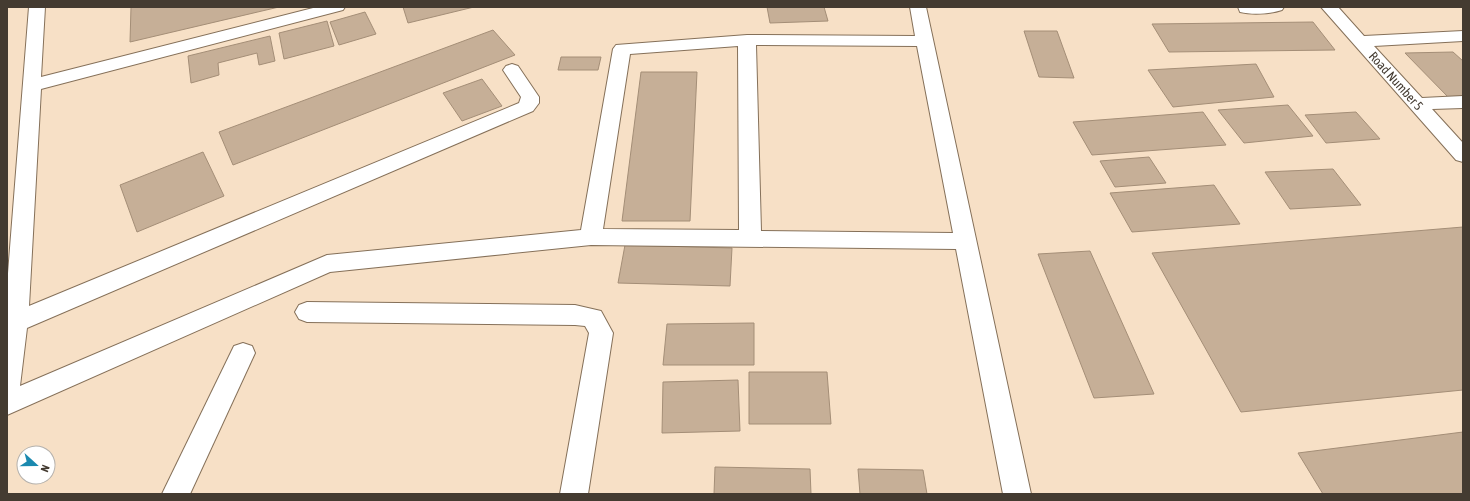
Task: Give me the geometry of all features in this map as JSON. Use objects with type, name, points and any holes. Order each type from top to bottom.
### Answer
[{"type":"street","points":[[7,394],[16,322],[37,7]]},
{"type":"street","points":[[32,85],[337,7]]},
{"type":"street","points":[[918,7],[964,241],[1017,494]]},
{"type":"street","points":[[1246,8],[1276,7]]},
{"type":"street","name":"Road Number 5","points":[[1329,7],[1463,155]]},
{"type":"street","points":[[1360,40],[1463,36]]},
{"type":"street","points":[[591,237],[622,49],[747,40],[924,41]]},
{"type":"street","points":[[747,40],[750,239]]},
{"type":"street","points":[[16,322],[526,107],[530,102],[530,97],[512,70]]},
{"type":"street","points":[[1416,104],[1463,102]]},
{"type":"street","points":[[7,404],[327,264],[591,237],[964,241]]},
{"type":"street","points":[[307,312],[575,315],[593,318],[602,333],[574,494]]},
{"type":"street","points":[[176,494],[243,353]]},
{"type":"building","points":[[131,7],[279,7],[130,42]]},
{"type":"building","points":[[403,7],[474,7],[408,23]]},
{"type":"building","points":[[767,7],[824,7],[828,21],[770,23]]},
{"type":"building","points":[[365,12],[376,34],[339,45],[330,22]]},
{"type":"building","points":[[327,21],[334,46],[284,59],[279,33]]},
{"type":"building","points":[[1313,22],[1335,50],[1169,52],[1152,24]]},
{"type":"building","points":[[493,30],[515,55],[233,165],[219,132]]},
{"type":"building","points":[[1024,31],[1057,31],[1074,78],[1039,77]]},
{"type":"building","points":[[270,36],[275,61],[259,65],[257,53],[218,63],[219,75],[191,83],[188,56]]},
{"type":"building","points":[[1453,52],[1463,61],[1463,96],[1448,97],[1405,53]]},
{"type":"building","points":[[561,57],[601,57],[598,70],[558,70]]},
{"type":"building","points":[[1256,64],[1274,97],[1173,107],[1148,70]]},
{"type":"building","points":[[641,72],[697,72],[690,221],[622,221]]},
{"type":"building","points":[[482,79],[502,106],[462,121],[443,93]]},
{"type":"building","points":[[1288,105],[1313,136],[1244,143],[1218,110]]},
{"type":"building","points":[[1203,112],[1226,145],[1092,155],[1073,122]]},
{"type":"building","points":[[1356,112],[1380,139],[1326,143],[1305,115]]},
{"type":"building","points":[[203,152],[224,196],[137,232],[120,185]]},
{"type":"building","points":[[1149,157],[1166,183],[1115,187],[1100,161]]},
{"type":"building","points":[[1333,169],[1361,205],[1290,209],[1265,172]]},
{"type":"building","points":[[1214,185],[1240,224],[1132,232],[1110,193]]},
{"type":"building","points":[[1463,227],[1463,390],[1241,412],[1152,253]]},
{"type":"building","points":[[625,245],[732,248],[730,286],[618,283]]},
{"type":"building","points":[[1090,251],[1154,394],[1094,398],[1038,254]]},
{"type":"building","points":[[754,323],[754,365],[663,365],[667,324]]},
{"type":"building","points":[[749,372],[827,372],[831,424],[749,424]]},
{"type":"building","points":[[738,380],[740,431],[662,433],[663,382]]},
{"type":"building","points":[[1463,432],[1463,494],[1323,494],[1298,453]]},
{"type":"building","points":[[715,467],[810,469],[811,494],[714,494]]},
{"type":"building","points":[[858,469],[923,470],[927,494],[860,494]]}]
